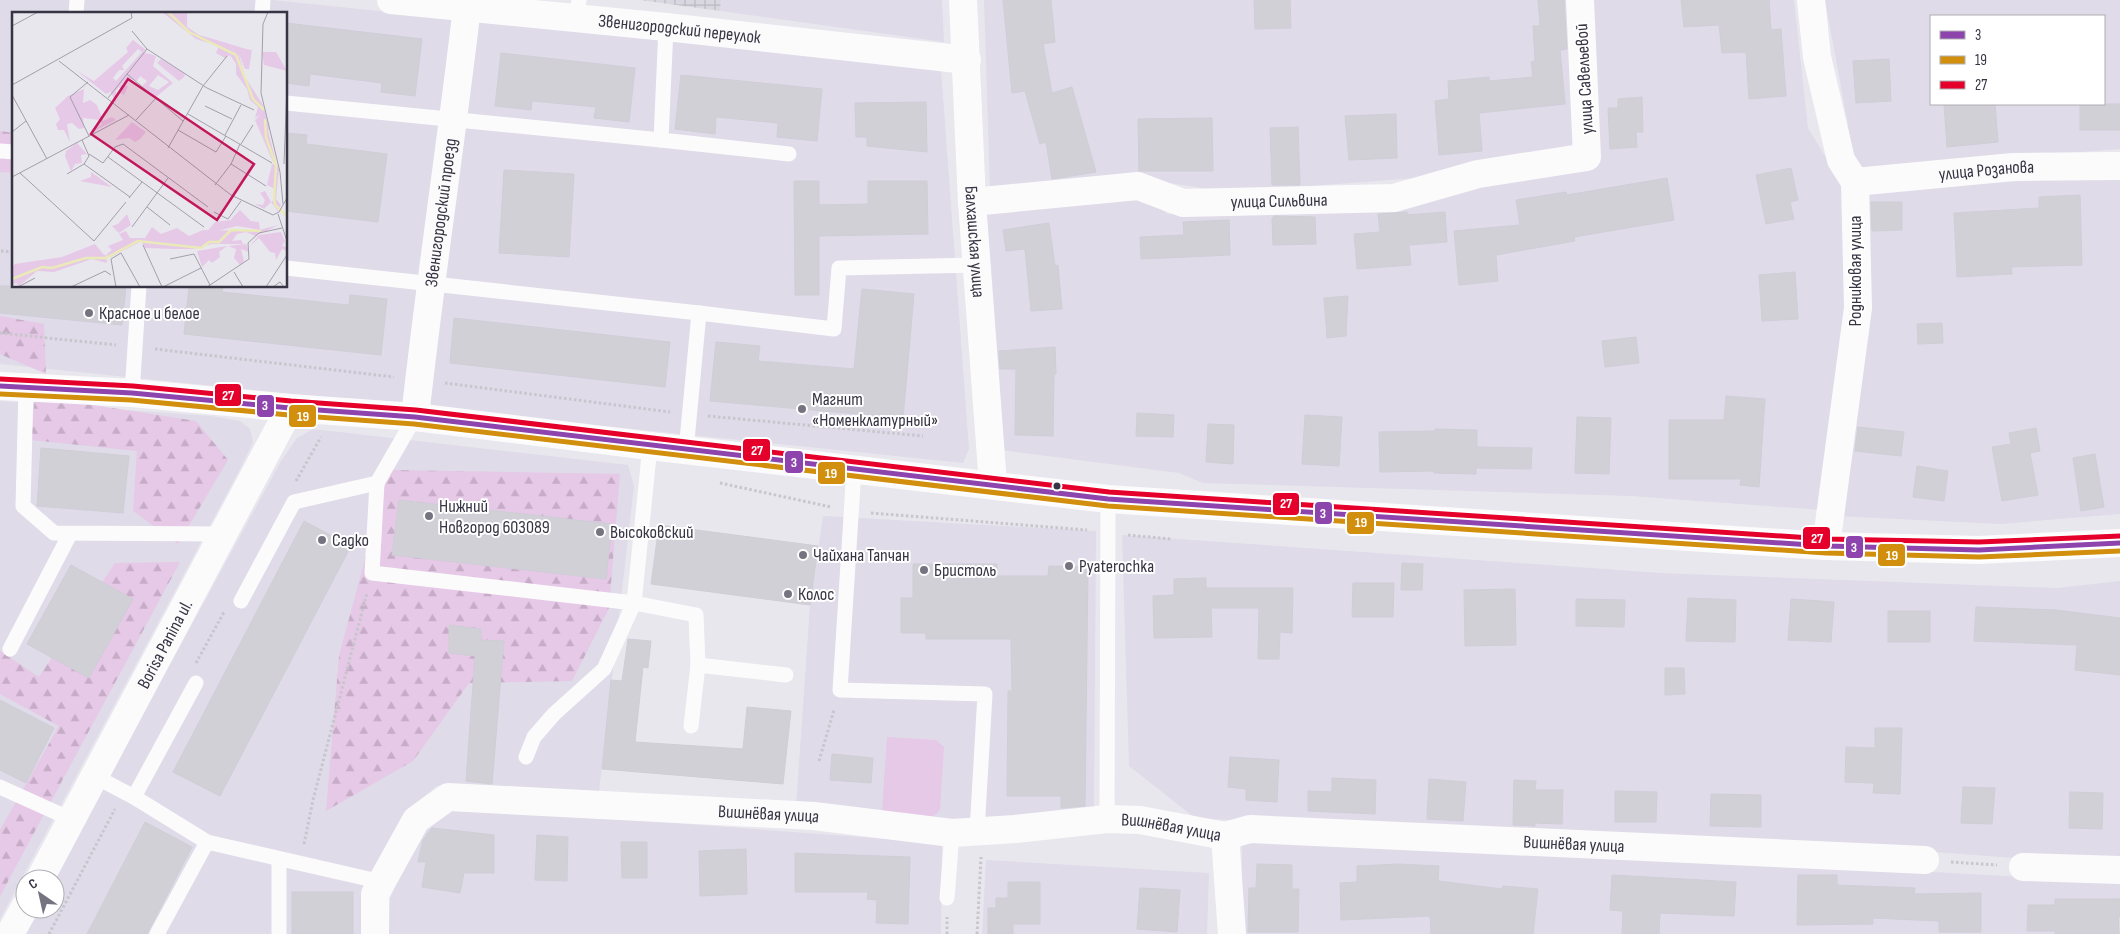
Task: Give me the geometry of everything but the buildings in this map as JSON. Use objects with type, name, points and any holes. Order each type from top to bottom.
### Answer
[{"type":"street","name":"Звенигородский переулок","points":[[391,0],[467,7],[577,9],[666,27],[966,60]]},
{"type":"street","name":"Балхашская улица","points":[[962,0],[972,202],[993,484]]},
{"type":"street","name":"улица Савельевой","points":[[1580,0],[1587,157]]},
{"type":"street","name":"Родниковая улица","points":[[1811,0],[1817,57],[1841,160],[1854,182],[1858,308],[1826,546]]},
{"type":"street","name":"Звенигородский проезд","points":[[415,417],[430,283],[454,120],[467,7]]},
{"type":"street","name":"улица Сильвина","points":[[972,202],[1138,186],[1183,203],[1394,198],[1478,174],[1587,157]]},
{"type":"street","name":"улица Розанова","points":[[1854,182],[2013,167],[2120,166]]},
{"type":"street","points":[[13,386],[415,417],[686,451],[993,484],[1108,499],[1826,546],[1978,550],[2120,543]]},
{"type":"street","name":"Borisa Panina ul.","points":[[46,869],[290,408]]},
{"type":"street","name":"Вишнёвая улица","points":[[382,882],[416,820],[448,797],[814,816],[971,832],[1107,819],[1140,820],[1225,836],[1250,829],[1925,860]]},
{"type":"street","points":[[1225,836],[1232,934]]},
{"type":"street","points":[[2023,867],[2120,870]]},
{"type":"street","points":[[375,934],[375,894],[382,882]]},
{"type":"street","points":[[10,934],[18,919]]},
{"type":"lane","points":[[661,140],[666,27]]},
{"type":"lane","points":[[288,103],[789,154]]},
{"type":"lane","points":[[288,268],[834,328],[839,268],[977,265]]},
{"type":"lane","points":[[132,394],[139,288]]},
{"type":"lane","points":[[686,451],[699,313]]},
{"type":"lane","points":[[13,386],[23,506],[54,533],[224,534]]},
{"type":"lane","points":[[415,417],[376,483],[372,573],[634,603],[696,616],[698,664],[692,726]]},
{"type":"lane","points":[[526,757],[534,736],[554,714],[604,669],[634,603],[650,446]]},
{"type":"lane","points":[[854,469],[840,690],[985,694],[971,832],[947,898]]},
{"type":"lane","points":[[241,601],[294,502],[376,483]]},
{"type":"lane","points":[[1107,819],[1108,499]]},
{"type":"lane","points":[[10,649],[70,534]]},
{"type":"lane","points":[[698,664],[786,675]]},
{"type":"lane","points":[[134,796],[196,683]]},
{"type":"lane","points":[[96,777],[134,796],[207,842],[382,882]]},
{"type":"lane","points":[[0,787],[73,820]]},
{"type":"lane","points":[[157,934],[207,842]]},
{"type":"lane","points":[[279,859],[279,934]]},
{"type":"path","points":[[0,333],[419,380],[689,414],[923,436]]},
{"type":"path","points":[[299,476],[326,430]]},
{"type":"path","points":[[716,482],[851,512],[1171,539]]},
{"type":"path","points":[[300,864],[313,800],[372,573]]},
{"type":"path","points":[[819,761],[831,719]]},
{"type":"path","points":[[971,832],[977,934]]},
{"type":"path","points":[[1925,860],[2023,867]]},
{"type":"shaded area","points":[[0,0],[273,0],[941,69],[969,449],[963,463],[0,364]]},
{"type":"shaded area","points":[[640,0],[721,0],[720,11]]},
{"type":"shaded area","points":[[721,0],[942,0],[944,42],[720,11]]},
{"type":"shaded area","points":[[984,0],[1575,0],[1582,149],[1430,177],[1228,192],[1131,177],[990,190]]},
{"type":"shaded area","points":[[1587,0],[1794,0],[1808,128],[1844,187],[1844,308],[1821,510],[1630,496],[1203,483],[1179,473],[1001,450],[986,209],[1142,197],[1168,214],[1386,205],[1597,167]]},
{"type":"shaded area","points":[[1825,0],[2120,0],[2120,149],[1856,169]]},
{"type":"shaded area","points":[[2120,175],[2120,514],[2000,524],[1836,516],[1862,191]]},
{"type":"shaded area","points":[[0,401],[211,416],[240,421],[250,429],[253,442],[240,469],[27,869],[15,869],[15,891],[0,919]]},
{"type":"shaded area","points":[[313,429],[628,465],[634,486],[599,792],[437,786],[408,809],[367,934],[23,934],[31,919],[65,919],[65,869],[58,869],[281,461],[297,438]]},
{"type":"shaded area","points":[[823,516],[1096,531],[1094,814],[962,820],[796,806],[810,605]]},
{"type":"shaded area","points":[[1122,535],[1661,573],[2057,588],[2120,581],[2120,866],[1814,843],[1504,836],[1195,818],[1129,766]]},
{"type":"shaded area","points":[[444,806],[942,843],[941,934],[389,934],[390,899],[419,827]]},
{"type":"shaded area","points":[[1242,840],[1689,859],[2120,882],[2120,934],[1242,934]]},
{"type":"shaded area","points":[[986,860],[1209,873],[1207,934],[982,934]]},
{"type":"green space","points":[[0,131],[12,133],[12,173],[0,172]]},
{"type":"green space","points":[[0,316],[44,324],[46,374],[0,354]]},
{"type":"green space","points":[[35,396],[196,421],[228,460],[178,544],[133,511],[137,451],[31,440]]},
{"type":"green space","points":[[389,470],[620,474],[609,608],[572,681],[469,683],[413,761],[326,811],[339,656]]},
{"type":"green space","points":[[180,562],[0,896],[0,830],[59,726],[0,694],[0,651],[39,677],[115,563]]},
{"type":"green space","points":[[887,737],[936,740],[944,747],[940,810],[933,817],[882,812]]},
{"type":"transit line","name":"27","points":[[0,379],[133,386],[291,401],[416,410],[1109,492],[1826,539],[1979,542],[2120,536]]},
{"type":"transit line","name":"3","points":[[0,386],[132,393],[290,408],[415,417],[1108,499],[1826,546],[1979,550],[2120,543]]},
{"type":"transit line","name":"19","points":[[0,394],[131,400],[289,415],[414,424],[1108,506],[1826,553],[1979,557],[2120,551]]},
{"type":"place","name":"Красное и белое","points":[[89,313]]},
{"type":"place","name":"Магнит «Номенклатурный»","points":[[802,409]]},
{"type":"place","name":"Нижний Новгород 603089","points":[[429,516]]},
{"type":"place","name":"Высоковский","points":[[600,532]]},
{"type":"place","name":"Садко","points":[[322,540]]},
{"type":"place","name":"Чайхана Тапчан","points":[[803,555]]},
{"type":"place","name":"Pyaterochka","points":[[1069,566]]},
{"type":"place","name":"Бристоль","points":[[924,570]]},
{"type":"place","name":"Колос","points":[[788,594]]}]
